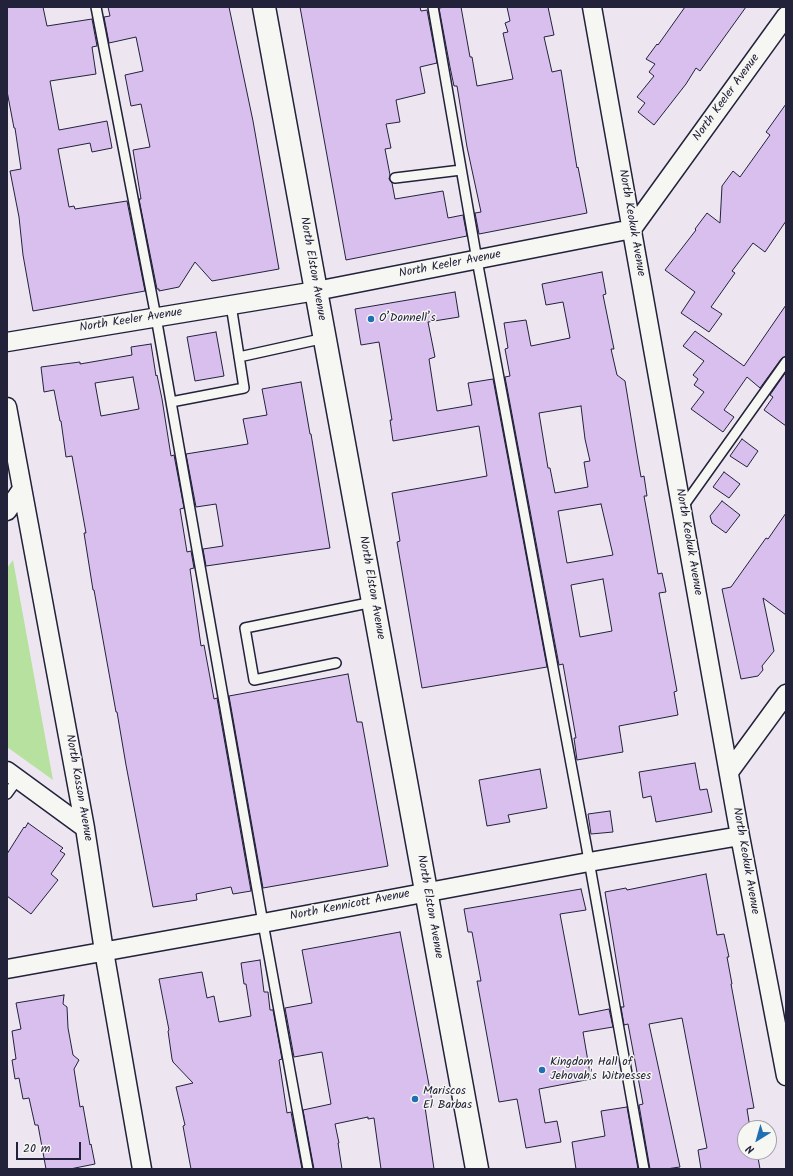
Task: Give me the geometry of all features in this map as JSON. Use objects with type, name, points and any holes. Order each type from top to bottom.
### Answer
[{"type":"main road","name":"North Elston Avenue","points":[[264,7],[477,1169]]},
{"type":"street","name":"North Keokuk Avenue","points":[[592,7],[730,772],[740,836],[780,1017],[786,1076]]},
{"type":"street","name":"North Keeler Avenue","points":[[7,342],[316,291],[632,229],[786,16]]},
{"type":"street","name":"North Kasson Avenue","points":[[7,408],[86,828],[104,952],[142,1169]]},
{"type":"street","points":[[7,511],[22,489]]},
{"type":"street","points":[[730,772],[786,694]]},
{"type":"street","points":[[13,775],[86,828]]},
{"type":"street","name":"North Kennicott Avenue","points":[[7,969],[589,862],[740,836]]},
{"type":"lane","points":[[96,7],[156,317],[308,1169]]},
{"type":"lane","points":[[433,7],[477,260],[589,862],[644,1169]]},
{"type":"lane","points":[[395,178],[461,170]]},
{"type":"lane","points":[[171,402],[244,388],[231,305]]},
{"type":"lane","points":[[239,357],[325,338]]},
{"type":"lane","points":[[682,508],[786,362]]},
{"type":"lane","points":[[336,663],[254,680],[245,628],[373,602]]},
{"type":"lane","points":[[7,794],[13,775]]},
{"type":"green space","points":[[13,560],[53,780],[7,747],[7,568]]},
{"type":"building","points":[[7,7],[43,7],[47,26],[92,19],[97,46],[92,47],[96,74],[50,81],[59,130],[107,121],[112,148],[92,152],[90,143],[58,149],[69,207],[74,206],[75,209],[127,201],[145,291],[33,311],[23,255],[19,217],[10,171],[21,169],[15,128],[7,91]]},
{"type":"building","points":[[108,7],[229,7],[253,121],[279,269],[212,281],[195,262],[179,287],[159,291],[159,289],[157,289],[139,199],[141,199],[133,150],[150,147],[141,104],[131,106],[125,75],[143,71],[136,37],[109,43],[104,17],[110,16]]},
{"type":"building","points":[[300,7],[420,7],[421,11],[427,10],[437,63],[420,67],[425,93],[396,100],[400,122],[386,124],[391,148],[385,149],[390,175],[389,179],[392,183],[395,199],[443,191],[448,218],[463,215],[467,236],[346,260]]},
{"type":"building","points":[[461,7],[477,86],[513,79],[503,33],[508,32],[505,23],[510,21],[507,7],[548,7],[554,35],[544,37],[552,72],[561,70],[577,168],[578,167],[587,213],[479,234],[475,213],[481,212],[467,147],[457,86],[454,86],[439,8]]},
{"type":"building","points":[[685,7],[746,7],[700,71],[696,68],[686,84],[654,125],[638,112],[645,103],[637,97],[654,76],[649,72],[655,64],[646,59],[657,44],[658,45]]},
{"type":"building","points":[[786,104],[786,221],[765,252],[753,243],[732,271],[735,273],[711,307],[722,314],[709,332],[681,313],[695,292],[665,270],[696,230],[695,229],[707,213],[720,223],[722,186],[733,171],[740,177],[770,135],[766,132]]},
{"type":"building","points":[[602,272],[606,294],[603,295],[614,349],[611,349],[617,375],[625,381],[641,477],[644,476],[647,496],[644,496],[658,574],[662,573],[666,592],[659,593],[677,691],[674,692],[678,715],[619,726],[623,752],[577,760],[574,738],[576,738],[563,664],[559,665],[505,377],[510,376],[505,349],[508,348],[504,323],[526,320],[531,346],[570,338],[563,302],[546,305],[542,284]],"holes":[[[581,406],[585,439],[590,461],[584,462],[588,487],[555,493],[550,468],[548,468],[539,413]],[[601,504],[613,555],[567,563],[558,511]],[[603,579],[612,631],[580,637],[571,585]]]},
{"type":"building","points":[[455,292],[459,317],[428,322],[435,357],[429,359],[437,411],[472,405],[468,383],[493,379],[547,667],[422,688],[397,542],[400,541],[392,493],[487,476],[479,426],[393,441],[390,420],[392,420],[379,342],[361,345],[355,309]]},
{"type":"building","points":[[786,305],[786,356],[781,359],[760,388],[747,377],[724,410],[734,417],[723,432],[691,409],[704,392],[694,385],[698,379],[693,375],[704,361],[683,346],[695,331],[744,366]]},
{"type":"building","points":[[216,332],[224,376],[195,381],[187,337]]},
{"type":"building","points":[[151,344],[171,456],[174,455],[184,508],[180,509],[187,552],[191,551],[194,568],[190,569],[201,646],[204,645],[214,699],[217,698],[251,891],[233,894],[231,887],[196,894],[197,900],[153,907],[93,590],[84,533],[86,533],[72,456],[66,457],[61,421],[54,390],[44,392],[41,367],[80,362],[80,364],[132,355],[131,347]],"holes":[[[133,377],[139,409],[101,416],[95,383]]]},
{"type":"building","points":[[786,372],[786,426],[764,410],[773,397],[770,395]]},
{"type":"building","points":[[301,382],[330,548],[206,566],[203,549],[223,546],[216,504],[196,507],[186,454],[248,444],[243,419],[267,415],[262,389]]},
{"type":"building","points":[[742,439],[758,451],[747,467],[730,456]]},
{"type":"building","points":[[724,472],[740,484],[729,498],[713,487]]},
{"type":"building","points":[[722,501],[740,515],[726,533],[712,523],[710,516]]},
{"type":"building","points":[[786,513],[786,615],[763,598],[774,651],[762,666],[763,670],[758,676],[741,679],[722,589],[731,587]]},
{"type":"building","points":[[348,674],[357,722],[362,722],[388,866],[263,888],[229,696]]},
{"type":"building","points":[[695,763],[700,790],[707,789],[712,812],[656,822],[651,796],[643,798],[639,772]]},
{"type":"building","points":[[540,769],[547,808],[508,815],[510,822],[487,826],[479,780]]},
{"type":"building","points":[[610,811],[613,832],[591,834],[588,814]]},
{"type":"building","points":[[28,823],[63,848],[60,851],[65,854],[51,874],[58,880],[31,914],[7,896],[7,854]]},
{"type":"building","points":[[706,874],[717,935],[724,934],[729,957],[727,957],[731,984],[754,1108],[747,1109],[749,1120],[737,1120],[737,1160],[758,1160],[760,1169],[701,1169],[698,1150],[707,1148],[682,1018],[649,1024],[680,1167],[650,1169],[639,1105],[643,1104],[628,1024],[624,1025],[621,1007],[624,1007],[605,892],[626,888],[627,890]]},
{"type":"building","points":[[581,889],[586,910],[560,914],[579,1015],[609,1009],[613,1027],[583,1032],[591,1079],[539,1089],[545,1123],[557,1121],[561,1142],[526,1148],[517,1099],[499,1102],[477,981],[481,981],[472,932],[468,932],[464,909]]},
{"type":"building","points":[[400,932],[433,1106],[425,1107],[434,1169],[381,1169],[374,1118],[368,1119],[368,1117],[335,1124],[342,1169],[314,1169],[303,1110],[331,1104],[322,1052],[294,1057],[285,1008],[312,1003],[302,950]]},
{"type":"building","points":[[260,960],[264,992],[268,992],[270,1010],[273,1010],[282,1059],[279,1060],[287,1113],[291,1112],[302,1169],[191,1169],[183,1126],[185,1125],[176,1087],[193,1083],[173,1062],[172,1059],[169,1030],[159,979],[202,972],[207,998],[214,996],[219,1022],[251,1016],[241,963]]},
{"type":"building","points":[[64,995],[63,1004],[67,1007],[68,1028],[73,1055],[79,1060],[74,1069],[80,1107],[83,1106],[95,1164],[70,1169],[46,1169],[38,1125],[35,1125],[29,1098],[23,1099],[19,1078],[15,1079],[12,1060],[16,1059],[12,1031],[21,1029],[16,1003]]},
{"type":"building","points":[[627,1107],[638,1169],[576,1169],[572,1142],[605,1136],[601,1111]]},
{"type":"place","name":"O’Donnell’s","points":[[371,319]]},
{"type":"place","name":"Kingdom Hall of Jehovah's Witnesses","points":[[542,1070]]},
{"type":"place","name":"Mariscos El Barbas","points":[[415,1099]]}]
